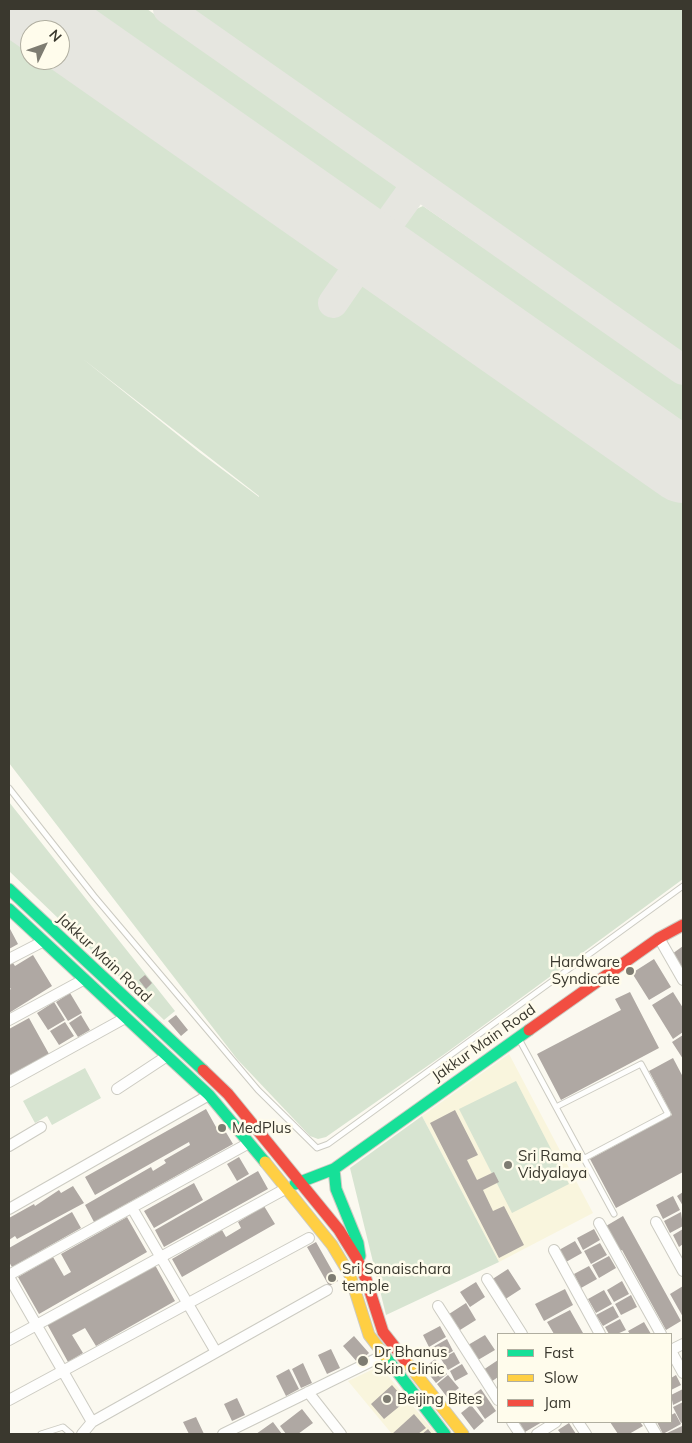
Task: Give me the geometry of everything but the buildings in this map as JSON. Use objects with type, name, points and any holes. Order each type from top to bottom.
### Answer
[{"type":"main road","name":"Jakkur Main Road","points":[[9,889],[228,1094],[301,1181]]},
{"type":"main road","name":"Jakkur Main Road","points":[[9,909],[42,942],[209,1095],[287,1188],[334,1168],[658,938],[683,925]]},
{"type":"main road","points":[[334,1168],[336,1188],[358,1243],[361,1266],[383,1332],[463,1434]]},
{"type":"main road","points":[[301,1181],[340,1230],[361,1266]]},
{"type":"main road","points":[[287,1188],[343,1262],[353,1281],[364,1325],[384,1355],[445,1434]]},
{"type":"street","points":[[658,938],[683,980]]},
{"type":"street","points":[[9,959],[42,942]]},
{"type":"street","points":[[9,1020],[83,980]]},
{"type":"street","points":[[9,1082],[125,1018]]},
{"type":"street","points":[[117,1089],[167,1056]]},
{"type":"street","points":[[9,1209],[209,1095]]},
{"type":"street","points":[[9,1146],[41,1127]]},
{"type":"street","points":[[249,1143],[9,1276],[63,1371],[87,1430],[216,1352],[327,1290]]},
{"type":"street","points":[[9,1340],[287,1188]]},
{"type":"street","points":[[132,1208],[216,1352]]},
{"type":"street","points":[[656,1222],[683,1271]]},
{"type":"street","points":[[599,1223],[660,1333]]},
{"type":"street","points":[[9,1400],[309,1238]]},
{"type":"street","points":[[554,1250],[599,1333]]},
{"type":"street","points":[[486,1279],[521,1333]]},
{"type":"street","points":[[438,1306],[497,1398]]},
{"type":"street","points":[[672,1350],[683,1344]]},
{"type":"street","points":[[672,1353],[683,1373]]},
{"type":"street","points":[[230,1433],[384,1355]]},
{"type":"street","points":[[308,1392],[342,1434]]},
{"type":"street","points":[[513,1423],[520,1434]]},
{"type":"street","points":[[537,1434],[554,1423]]},
{"type":"street","points":[[579,1423],[586,1434]]},
{"type":"street","points":[[650,1423],[656,1434]]},
{"type":"lane","points":[[9,788],[94,896],[258,1090],[317,1148],[328,1144],[683,886]]},
{"type":"lane","points":[[518,1037],[614,1214]]},
{"type":"lane","points":[[556,1107],[641,1064],[668,1114],[583,1159]]},
{"type":"lane","points":[[42,1434],[63,1427],[71,1434]]},
{"type":"shaded area","name":"Sri Rama Vidyalaya","points":[[509,1054],[593,1213],[499,1262],[422,1116]]},
{"type":"shaded area","points":[[380,1366],[436,1434],[392,1434],[348,1381]]},
{"type":"green space","points":[[61,9],[147,9],[390,180],[396,186],[396,193],[375,220],[366,223]]},
{"type":"green space","points":[[190,9],[683,9],[683,354],[398,155]]},
{"type":"green space","points":[[9,14],[20,22],[20,70],[70,70],[70,57],[347,252],[347,262],[322,297],[341,311],[367,277],[373,273],[380,275],[683,486],[683,879],[446,1053],[326,1137],[318,1139],[310,1136],[237,1059],[9,763]],"holes":[[[83,359],[259,496],[199,452]]]},
{"type":"green space","points":[[423,206],[683,385],[683,443],[400,245],[397,242],[397,235],[414,210]]},
{"type":"green space","points":[[9,802],[175,1011],[164,1020],[9,871]]},
{"type":"green space","points":[[85,1068],[101,1098],[52,1125],[47,1116],[35,1123],[23,1101]]},
{"type":"green space","points":[[516,1081],[569,1184],[512,1213],[459,1109]]},
{"type":"green space","points":[[422,1116],[499,1262],[386,1315],[350,1168]]},
{"type":"taxiway","points":[[168,9],[683,370]]},
{"type":"taxiway","points":[[333,303],[362,261],[370,254],[379,253],[376,248],[376,241],[414,188]]},
{"type":"runway","points":[[30,9],[683,466]]},
{"type":"traffic: fast","points":[[9,889],[203,1070]]},
{"type":"traffic: fast","points":[[9,909],[209,1095],[265,1162]]},
{"type":"traffic: fast","points":[[295,1184],[334,1169],[529,1030]]},
{"type":"traffic: fast","points":[[334,1169],[336,1189],[358,1243],[360,1256]]},
{"type":"traffic: fast","points":[[385,1356],[445,1434]]},
{"type":"traffic: slow","points":[[265,1162],[332,1245],[350,1275],[369,1335],[385,1356]]},
{"type":"traffic: slow","points":[[405,1360],[463,1434]]},
{"type":"traffic: jam","points":[[529,1030],[659,938],[683,925]]},
{"type":"traffic: jam","points":[[203,1070],[228,1094],[339,1230],[357,1259],[366,1279],[383,1332],[405,1360]]},
{"type":"place","name":"Hardware Syndicate","points":[[630,971]]},
{"type":"place","name":"MedPlus","points":[[222,1128]]},
{"type":"place","name":"Sri Rama Vidyalaya","points":[[508,1165]]},
{"type":"place","name":"Sri Sanaischara temple","points":[[332,1278]]},
{"type":"place","name":"Dr Bhanus Skin Clinic","points":[[363,1361]]},
{"type":"place","name":"Beijing Bites","points":[[387,1399]]}]
